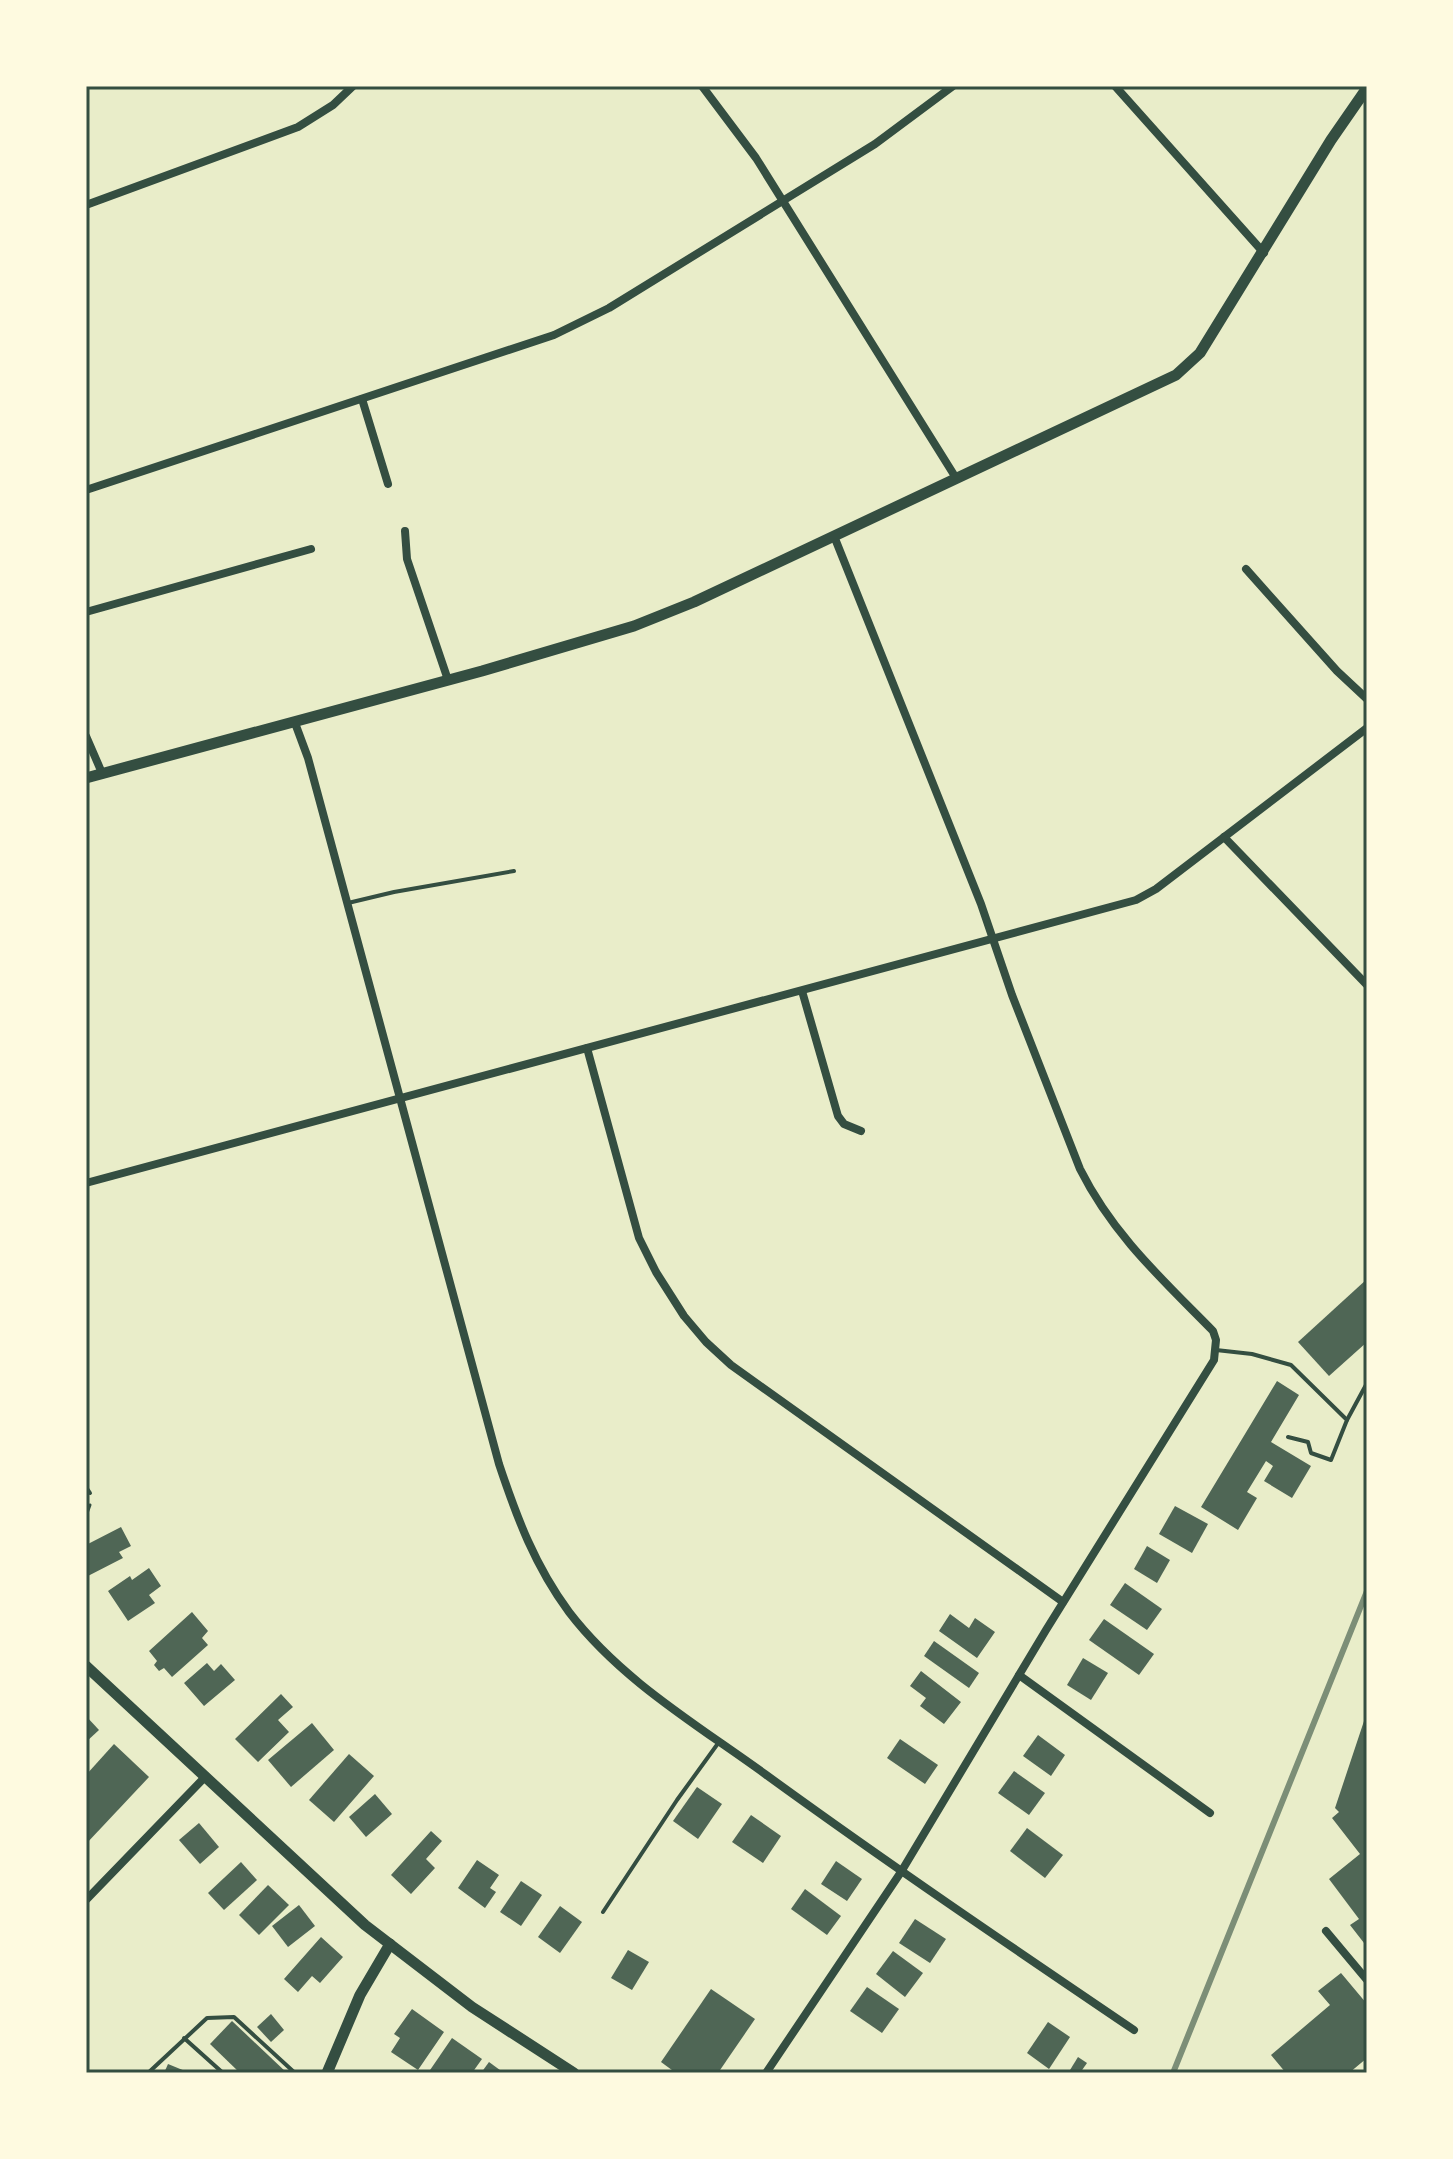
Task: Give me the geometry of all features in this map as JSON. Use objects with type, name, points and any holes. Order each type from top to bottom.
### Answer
[{"type":"street","points":[[86,205],[298,127],[333,105],[353,86]]},
{"type":"street","points":[[702,86],[749,148],[956,478]]},
{"type":"street","points":[[86,490],[554,335],[609,308],[875,144],[953,86]]},
{"type":"street","points":[[1115,86],[1264,253]]},
{"type":"street","points":[[86,778],[295,723],[634,626],[694,602],[1176,375],[1200,353],[1331,140],[1367,88]]},
{"type":"street","points":[[362,399],[388,484]]},
{"type":"street","points":[[405,531],[407,559],[448,680]]},
{"type":"street","points":[[766,2073],[901,1872],[1063,1602],[1214,1360],[1216,1345],[1213,1331],[1127,1243],[1094,1196],[1046,1082],[981,904],[834,536]]},
{"type":"street","points":[[86,612],[311,549]]},
{"type":"street","points":[[1246,569],[1337,671],[1367,699]]},
{"type":"street","points":[[295,723],[308,758],[348,903],[499,1464],[520,1529],[564,1605],[604,1653],[627,1674],[901,1872],[1134,2030]]},
{"type":"street","points":[[86,1183],[1136,900],[1156,889],[1367,728]]},
{"type":"street","points":[[86,736],[102,773]]},
{"type":"street","points":[[1224,837],[1367,985]]},
{"type":"street","points":[[802,991],[838,1116],[844,1124],[861,1131]]},
{"type":"street","points":[[587,1048],[639,1238],[656,1272],[698,1333],[731,1365],[1063,1602]]},
{"type":"street","points":[[86,1666],[365,1925],[472,2007],[574,2073]]},
{"type":"street","points":[[1019,1675],[1210,1813]]},
{"type":"street","points":[[86,1900],[206,1776]]},
{"type":"street","points":[[1326,1931],[1367,1980]]},
{"type":"street","points":[[327,2073],[360,1995],[390,1944]]},
{"type":"lane","points":[[348,903],[514,871]]},
{"type":"lane","points":[[1216,1345],[1291,1365],[1301,1371],[1347,1420]]},
{"type":"lane","points":[[1288,1437],[1308,1442],[1311,1453],[1331,1460],[1347,1420],[1367,1383]]},
{"type":"lane","points":[[86,1487],[90,1493]]},
{"type":"lane","points":[[603,1912],[677,1800],[720,1742]]},
{"type":"lane","points":[[1358,1970],[1367,1962]]},
{"type":"lane","points":[[148,2073],[207,2018],[234,2017],[295,2073]]},
{"type":"lane","points":[[184,2038],[223,2073]]},
{"type":"building","points":[[1367,1279],[1367,1342],[1329,1376],[1298,1342]]},
{"type":"building","points":[[1277,1381],[1299,1395],[1271,1442],[1311,1466],[1292,1498],[1264,1481],[1273,1466],[1266,1461],[1247,1492],[1257,1498],[1238,1530],[1201,1507]]},
{"type":"building","points":[[1175,1506],[1208,1524],[1192,1553],[1159,1534]]},
{"type":"building","points":[[121,1527],[131,1546],[119,1552],[123,1558],[86,1577],[86,1545]]},
{"type":"building","points":[[1147,1546],[1170,1560],[1157,1583],[1134,1569]]},
{"type":"building","points":[[149,1568],[161,1586],[149,1595],[155,1603],[128,1621],[108,1591]]},
{"type":"building","points":[[1125,1583],[1162,1609],[1147,1630],[1110,1605]]},
{"type":"building","points":[[192,1612],[208,1631],[202,1638],[208,1645],[172,1677],[164,1668],[159,1671],[154,1665],[157,1661],[149,1651]]},
{"type":"building","points":[[950,1614],[969,1628],[975,1618],[995,1632],[977,1658],[939,1631]]},
{"type":"building","points":[[1104,1619],[1154,1654],[1139,1675],[1089,1640]]},
{"type":"building","points":[[934,1641],[979,1673],[969,1688],[924,1656]]},
{"type":"building","points":[[1083,1658],[1108,1673],[1091,1700],[1067,1685]]},
{"type":"building","points":[[207,1663],[214,1671],[221,1664],[235,1680],[204,1706],[184,1683]]},
{"type":"building","points":[[921,1671],[961,1702],[944,1724],[920,1706],[926,1698],[910,1686]]},
{"type":"building","points":[[281,1694],[293,1707],[278,1720],[289,1732],[258,1762],[235,1739]]},
{"type":"building","points":[[1367,1712],[1367,1941],[1364,1943],[1350,1925],[1359,1919],[1329,1879],[1360,1854],[1332,1818],[1339,1812],[1335,1808]]},
{"type":"building","points":[[86,1716],[99,1730],[86,1742]]},
{"type":"building","points":[[312,1723],[334,1750],[291,1787],[268,1760]]},
{"type":"building","points":[[1038,1735],[1065,1755],[1051,1776],[1023,1756]]},
{"type":"building","points":[[900,1739],[938,1765],[925,1784],[887,1758]]},
{"type":"building","points":[[114,1744],[149,1777],[86,1844],[86,1775]]},
{"type":"building","points":[[349,1754],[374,1776],[334,1822],[309,1800]]},
{"type":"building","points":[[1014,1771],[1045,1793],[1029,1815],[998,1793]]},
{"type":"building","points":[[697,1787],[722,1804],[698,1839],[673,1821]]},
{"type":"building","points":[[375,1794],[392,1814],[366,1837],[349,1817]]},
{"type":"building","points":[[751,1815],[781,1836],[763,1863],[732,1842]]},
{"type":"building","points":[[199,1823],[219,1847],[200,1864],[179,1840]]},
{"type":"building","points":[[1027,1828],[1063,1855],[1045,1878],[1010,1851]]},
{"type":"building","points":[[431,1831],[442,1841],[426,1859],[435,1868],[411,1894],[391,1875]]},
{"type":"building","points":[[477,1860],[499,1875],[490,1888],[496,1892],[485,1908],[458,1888]]},
{"type":"building","points":[[836,1861],[862,1879],[847,1901],[821,1884]]},
{"type":"building","points":[[241,1862],[257,1880],[224,1910],[208,1893]]},
{"type":"building","points":[[521,1881],[542,1895],[521,1926],[500,1912]]},
{"type":"building","points":[[268,1885],[289,1905],[259,1935],[239,1915]]},
{"type":"building","points":[[805,1889],[841,1916],[827,1935],[791,1909]]},
{"type":"building","points":[[299,1905],[315,1926],[288,1947],[272,1926]]},
{"type":"building","points":[[560,1906],[582,1922],[560,1953],[538,1937]]},
{"type":"building","points":[[915,1919],[946,1939],[930,1963],[899,1943]]},
{"type":"building","points":[[321,1937],[343,1957],[320,1983],[312,1976],[298,1992],[284,1979]]},
{"type":"building","points":[[628,1950],[649,1962],[632,1990],[611,1978]]},
{"type":"building","points":[[893,1951],[923,1973],[905,1997],[876,1974]]},
{"type":"building","points":[[1341,1973],[1367,2004],[1367,2058],[1349,2073],[1286,2073],[1271,2055],[1330,2005],[1318,1991]]},
{"type":"building","points":[[867,1987],[899,2009],[882,2033],[850,2011]]},
{"type":"building","points":[[711,1989],[755,2019],[718,2073],[676,2073],[661,2062]]},
{"type":"building","points":[[412,2009],[444,2032],[418,2070],[391,2052],[400,2038],[394,2034]]},
{"type":"building","points":[[271,2014],[284,2030],[271,2042],[257,2027]]},
{"type":"building","points":[[232,2021],[287,2073],[240,2073],[210,2044]]},
{"type":"building","points":[[1048,2022],[1070,2037],[1049,2069],[1027,2053]]},
{"type":"building","points":[[452,2038],[482,2059],[472,2073],[428,2073]]},
{"type":"building","points":[[1078,2057],[1087,2063],[1080,2073],[1076,2073],[1070,2070]]},
{"type":"building","points":[[489,2062],[504,2073],[481,2073]]},
{"type":"building","points":[[168,2064],[190,2073],[164,2073]]},
{"type":"railway","points":[[1173,2073],[1367,1591]]}]
